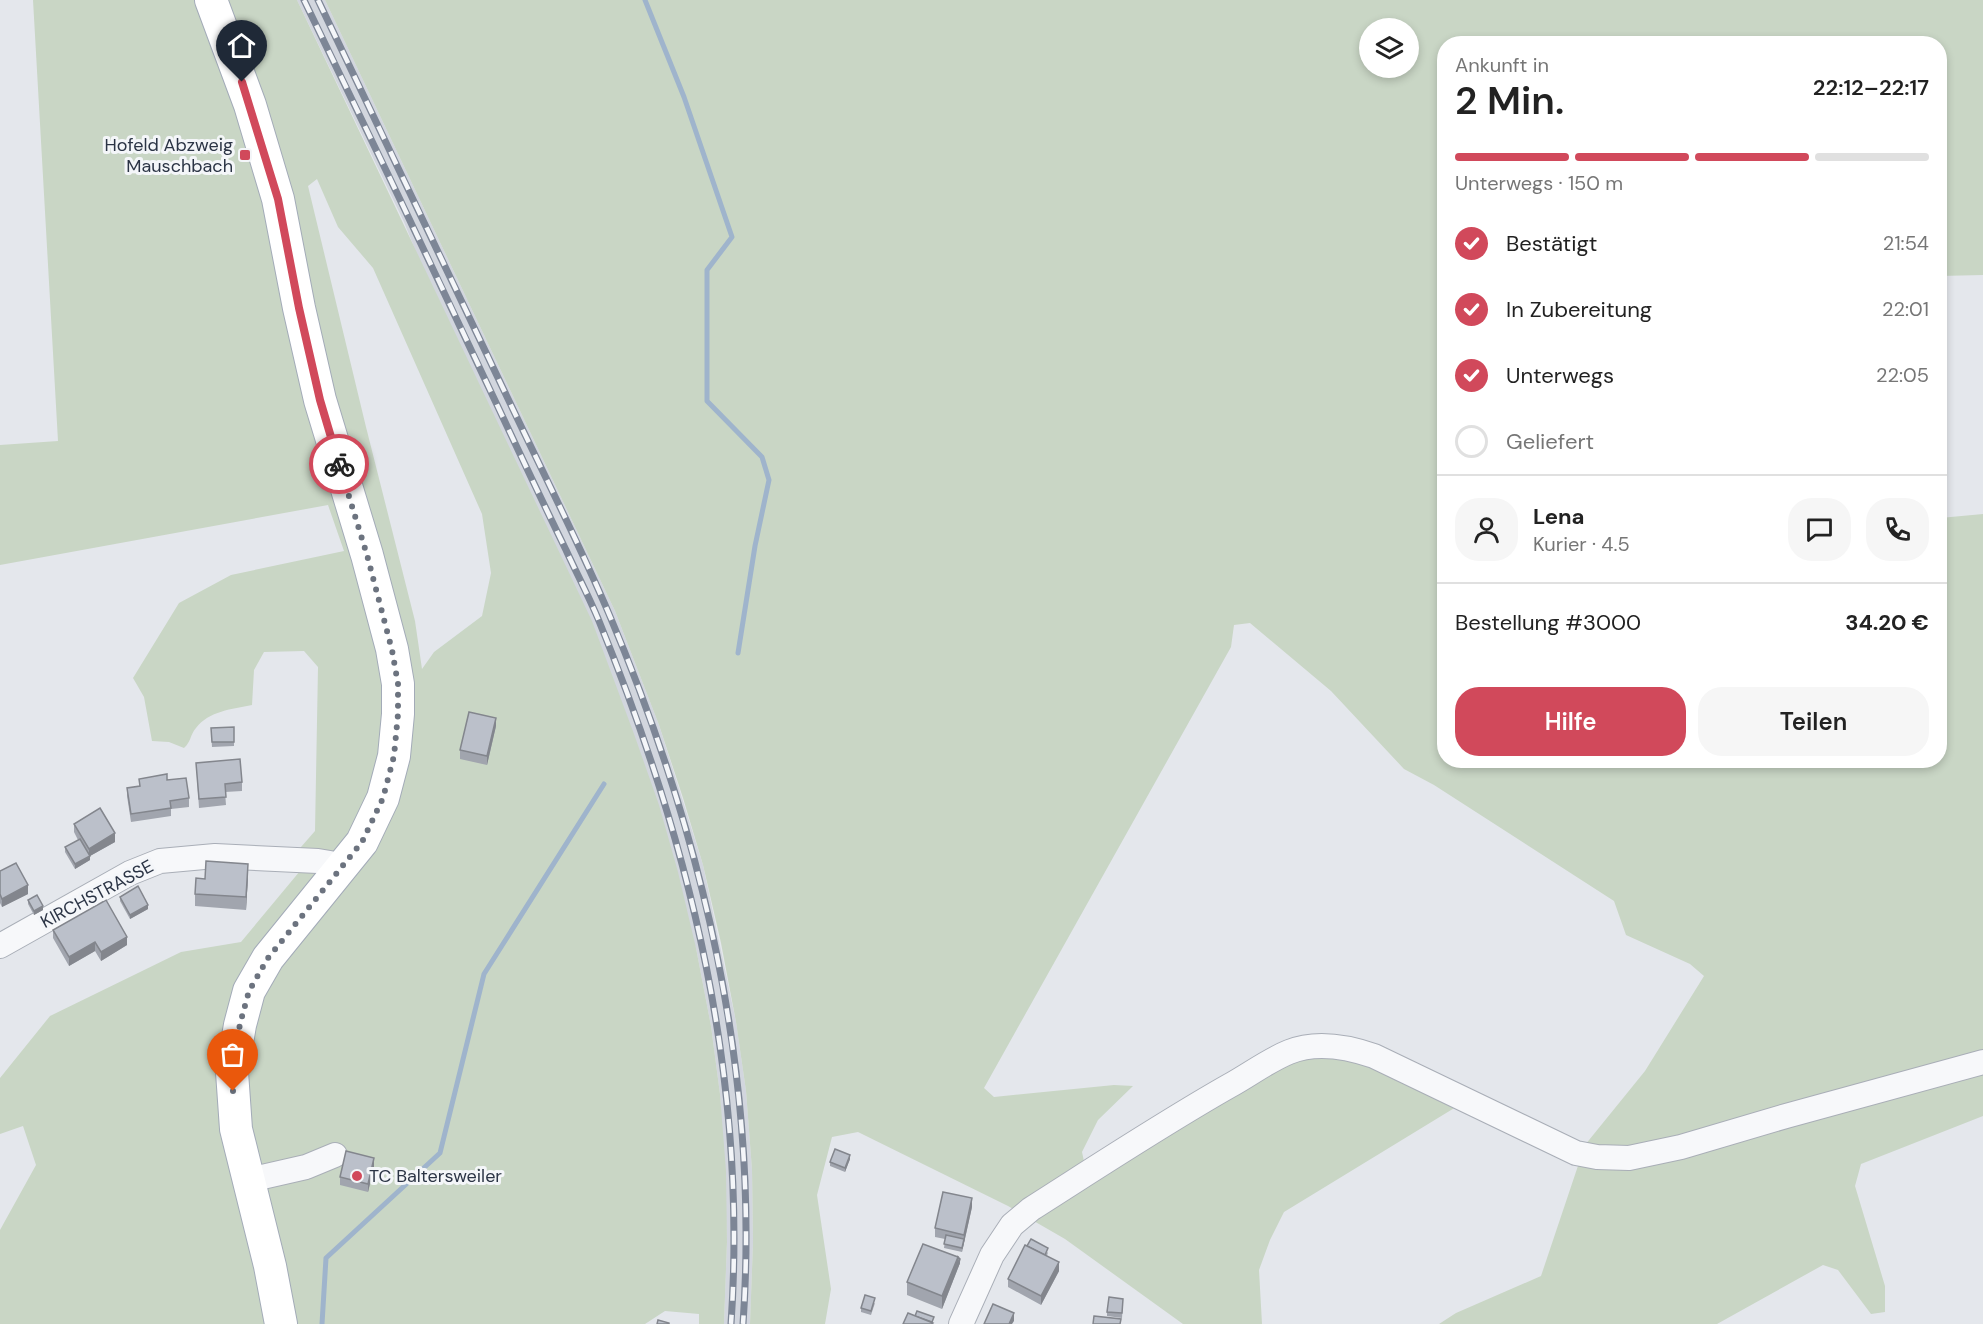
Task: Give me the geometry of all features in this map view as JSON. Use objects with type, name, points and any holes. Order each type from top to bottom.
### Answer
[{"type":"main road","points":[[211,0],[250,105],[278,199],[320,400],[367,555],[392,650],[398,684],[394,756],[383,798],[367,833],[341,869],[268,958],[249,991],[240,1024],[232,1072],[236,1129],[270,1266],[281,1324]]},
{"type":"street","name":"KIRCHSTRASSE","points":[[0,946],[130,873],[160,861],[215,856],[318,861],[330,863],[341,869]]},
{"type":"street","points":[[960,1324],[992,1255],[1012,1225],[1031,1209],[1196,1104],[1290,1052],[1329,1046],[1354,1049],[1374,1056],[1576,1153],[1596,1157],[1629,1158],[1681,1147],[1983,1062]]},
{"type":"street","points":[[249,1180],[306,1167],[335,1155]]},
{"type":"shaded area","points":[[297,0],[325,0],[615,611],[659,725],[703,865],[736,1022],[746,1091],[752,1170],[753,1242],[750,1324],[724,1324],[727,1242],[720,1094],[711,1026],[696,948],[404,222]]},
{"type":"green space","points":[[33,0],[297,0],[592,621],[659,805],[696,948],[711,1026],[720,1094],[726,1171],[727,1242],[724,1324],[699,1324],[699,1314],[665,1311],[645,1324],[0,1324],[0,1230],[36,1165],[23,1126],[0,1134],[0,1078],[50,1016],[181,952],[241,942],[300,871],[301,847],[315,831],[318,667],[304,651],[264,652],[254,670],[252,705],[214,714],[207,718],[196,728],[184,748],[169,742],[152,741],[144,697],[133,678],[179,603],[231,575],[344,551],[328,505],[0,565],[0,445],[58,441]],"holes":[[[317,179],[338,227],[373,268],[482,514],[491,573],[482,616],[434,652],[422,669],[415,621],[308,186]]]},
{"type":"green space","points":[[325,0],[1983,0],[1983,275],[1947,276],[1947,36],[1437,36],[1437,768],[1947,768],[1947,517],[1983,514],[1983,1116],[1861,1164],[1855,1186],[1885,1286],[1885,1312],[1871,1314],[1838,1270],[1823,1265],[1717,1324],[1439,1324],[1456,1313],[1541,1276],[1585,1145],[1645,1071],[1704,976],[1690,964],[1626,935],[1614,901],[1434,785],[1404,769],[1331,691],[1250,623],[1234,625],[1231,647],[984,1088],[994,1097],[1114,1085],[1133,1086],[1098,1120],[1082,1152],[1088,1180],[1291,1060],[1349,1057],[1456,1107],[1284,1212],[1259,1270],[1262,1324],[1183,1324],[1065,1239],[1008,1206],[858,1132],[832,1137],[817,1195],[831,1289],[825,1324],[750,1324],[753,1242],[752,1170],[746,1091],[721,943],[703,865],[659,725],[615,611]]},
{"type":"building","points":[[469,712],[496,718],[487,756],[460,750]]},
{"type":"building","points":[[234,727],[234,742],[212,742],[211,728]]},
{"type":"building","points":[[240,759],[242,782],[225,784],[226,797],[199,799],[196,763]]},
{"type":"building","points":[[167,774],[167,780],[186,778],[189,798],[170,801],[171,808],[131,814],[127,788],[140,786],[139,779]]},
{"type":"building","points":[[100,808],[115,833],[89,849],[74,824]]},
{"type":"building","points":[[80,839],[90,856],[75,864],[65,847]]},
{"type":"building","points":[[206,861],[248,864],[246,897],[195,894],[196,878],[205,879]]},
{"type":"building","points":[[16,863],[28,885],[2,899],[0,871]]},
{"type":"building","points":[[138,886],[148,905],[130,915],[120,897]]},
{"type":"building","points":[[37,895],[43,906],[34,911],[28,900]]},
{"type":"building","points":[[106,900],[127,937],[101,952],[95,942],[69,957],[53,930]]},
{"type":"building","points":[[835,1149],[850,1155],[845,1168],[830,1162]]},
{"type":"building","name":"TC Baltersweiler","points":[[346,1151],[374,1158],[368,1184],[340,1177]]},
{"type":"building","points":[[943,1192],[972,1198],[964,1235],[935,1228]]},
{"type":"building","points":[[946,1235],[964,1239],[962,1248],[944,1244]]},
{"type":"building","points":[[1031,1239],[1048,1248],[1045,1255],[1027,1246]]},
{"type":"building","points":[[923,1244],[958,1257],[942,1296],[907,1282]]},
{"type":"building","points":[[1025,1245],[1059,1262],[1041,1296],[1008,1279]]},
{"type":"building","points":[[865,1295],[875,1298],[871,1311],[861,1308]]},
{"type":"building","points":[[1109,1297],[1123,1299],[1122,1313],[1107,1312]]},
{"type":"building","points":[[993,1304],[1014,1313],[1009,1324],[984,1324]]},
{"type":"building","points":[[917,1311],[934,1317],[932,1322],[915,1316]]},
{"type":"building","points":[[908,1313],[933,1323],[903,1324]]},
{"type":"building","points":[[1094,1316],[1121,1319],[1120,1324],[1093,1324]]},
{"type":"building","points":[[658,1320],[669,1323],[669,1324],[657,1324]]},
{"type":"waterway","points":[[645,0],[684,97],[732,237],[707,270],[707,401],[762,457],[769,480],[755,546],[738,653]]},
{"type":"waterway","points":[[322,1324],[326,1258],[440,1153],[484,974],[604,784]]},
{"type":"railway","points":[[304,0],[591,603],[632,706],[661,791],[686,878],[706,965],[721,1053],[730,1142],[734,1233],[731,1324]]},
{"type":"railway","points":[[318,0],[597,587],[643,699],[672,785],[698,873],[718,962],[733,1051],[743,1142],[746,1233],[743,1324]]},
{"type":"way so far","points":[[233,1091],[232,1072],[240,1024],[249,991],[268,958],[362,842],[383,798],[394,756],[398,684],[392,650],[367,555],[339,464]]},
{"type":"place","name":"Hofeld Abzweig Mauschbach","points":[[245,155]]},
{"type":"place","name":"TC Baltersweiler","points":[[357,1176]]},
{"type":"route","points":[[242,82],[278,199],[320,400],[339,464]]}]
